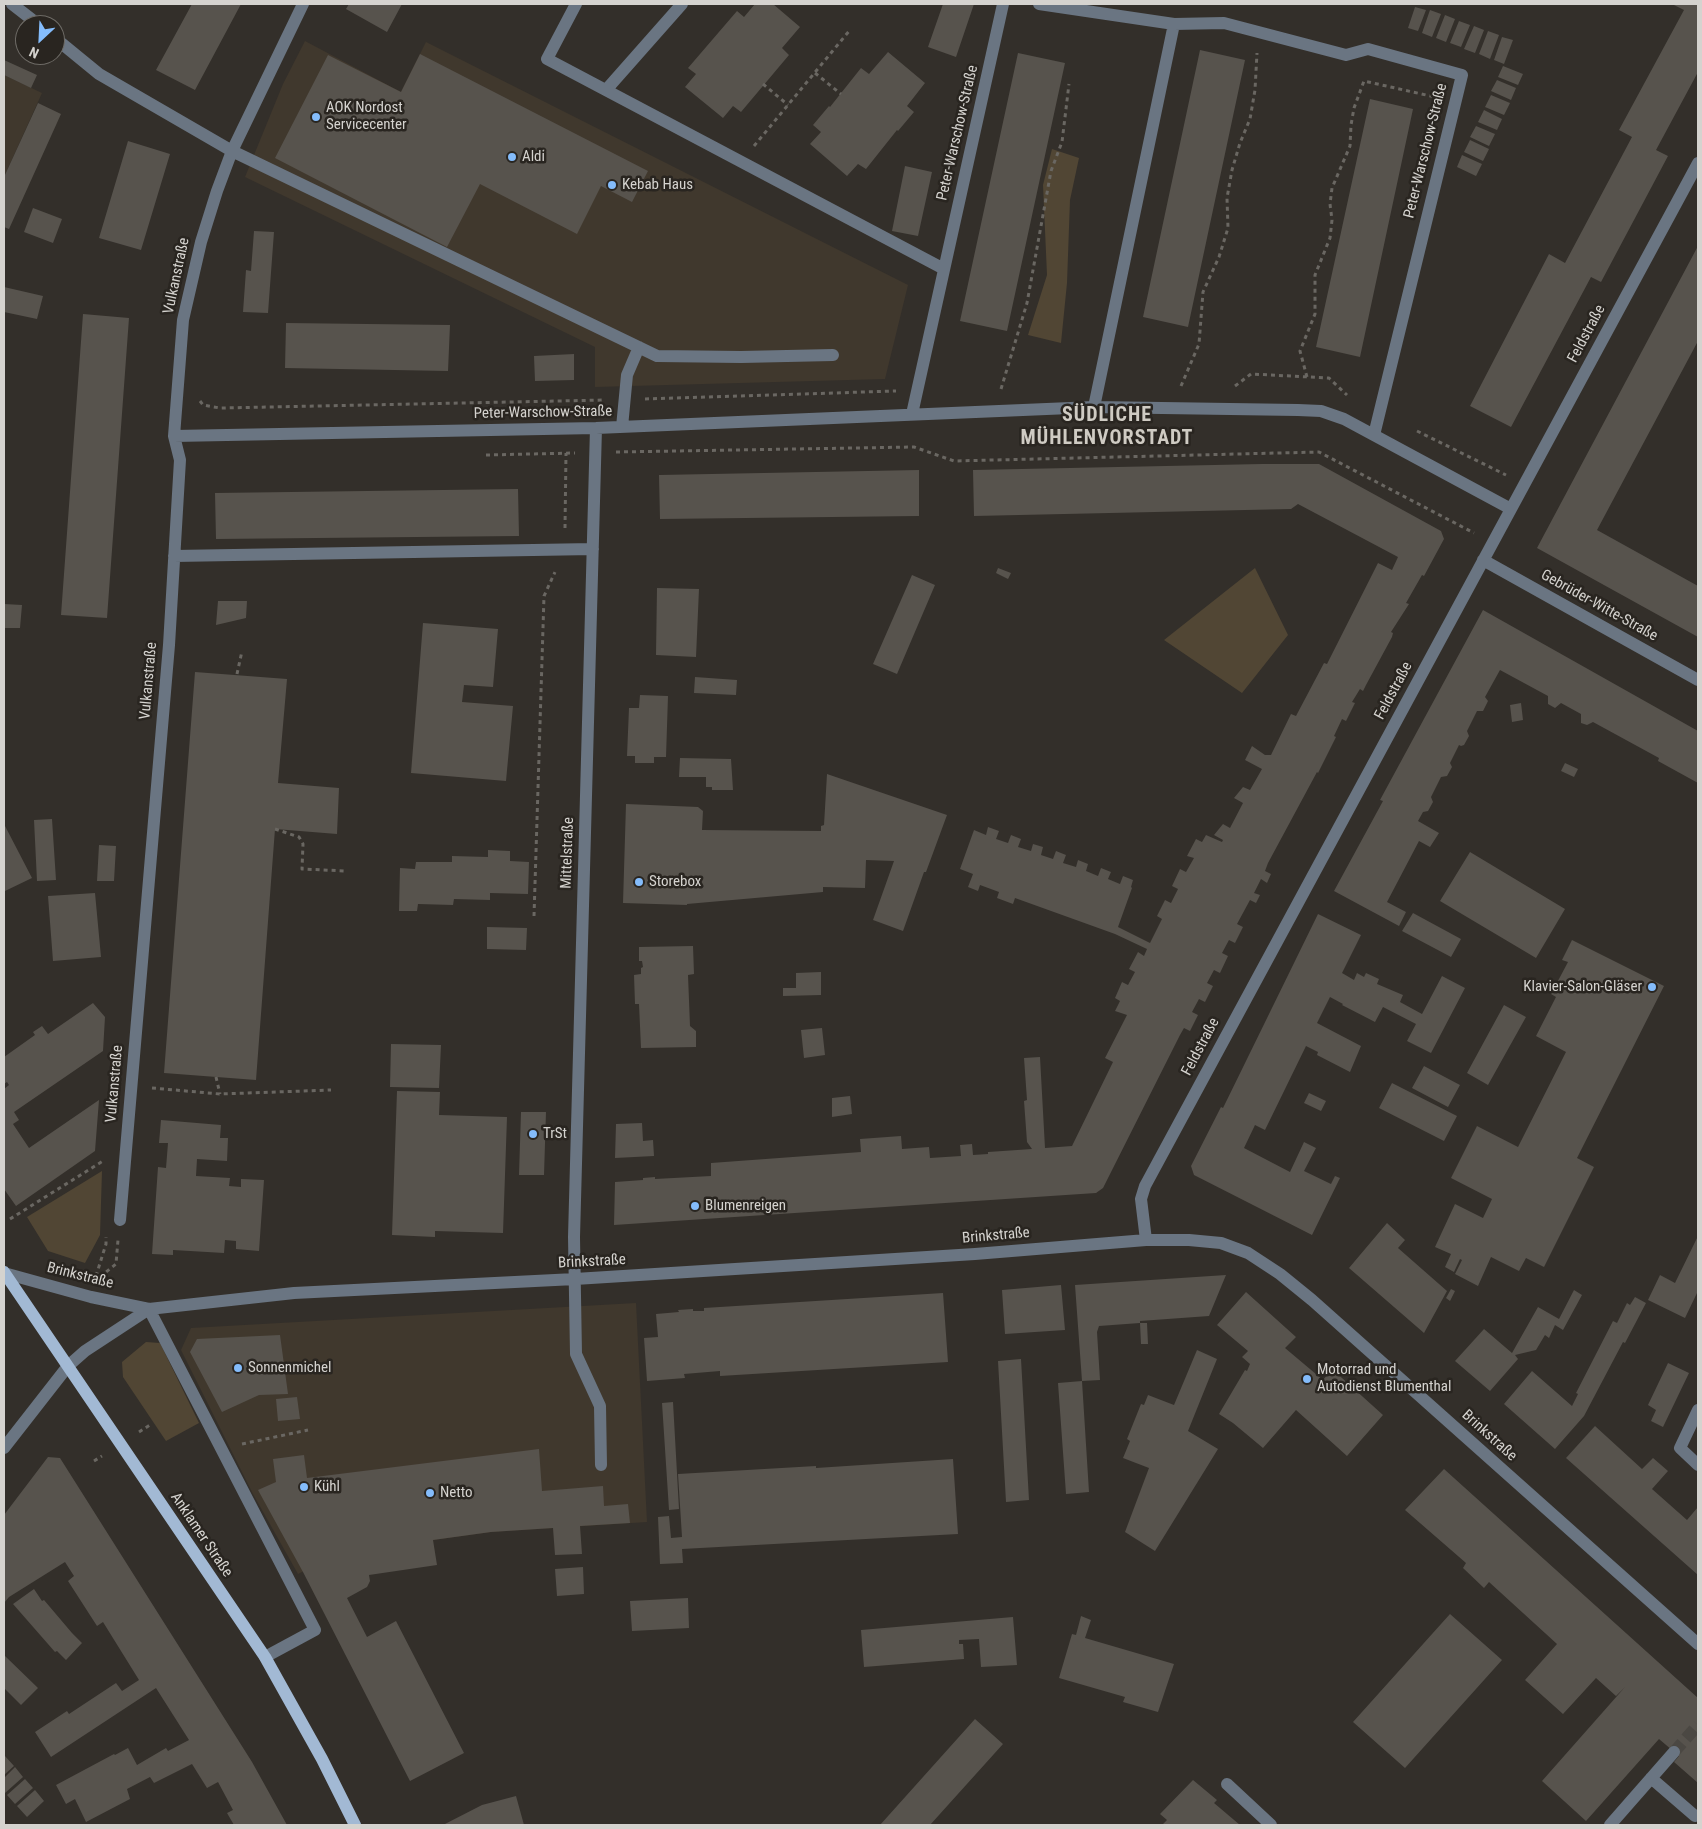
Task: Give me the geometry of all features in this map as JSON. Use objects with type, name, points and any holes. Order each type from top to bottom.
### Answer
[{"type":"main road","name":"Anklamer Straße","points":[[4,1273],[265,1657],[322,1759],[355,1825]]},
{"type":"street","points":[[12,4],[26,15]]},
{"type":"street","name":"Vulkanstraße","points":[[120,1220],[169,644],[180,460],[174,436],[184,320],[200,242],[216,191],[232,151],[303,4]]},
{"type":"street","points":[[576,4],[546,58],[944,269]]},
{"type":"street","points":[[606,90],[682,4]]},
{"type":"street","name":"Peter-Warschow-Straße","points":[[912,414],[1003,4]]},
{"type":"street","name":"Peter-Warschow-Straße","points":[[1039,4],[1174,24],[1224,23],[1346,55],[1368,49],[1462,75],[1374,435]]},
{"type":"street","points":[[1094,407],[1174,24]]},
{"type":"street","points":[[65,46],[99,74],[232,151],[658,356],[833,355]]},
{"type":"street","name":"Feldstraße","points":[[1146,1240],[1141,1199],[1145,1186],[1698,163]]},
{"type":"street","points":[[622,427],[627,375],[639,347]]},
{"type":"street","name":"Peter-Warschow-Straße","points":[[174,436],[596,428],[1094,407],[1321,411],[1344,419],[1511,509]]},
{"type":"street","name":"Mittelstraße","points":[[596,428],[574,1237],[576,1354],[600,1406],[601,1465]]},
{"type":"street","points":[[174,556],[593,549]]},
{"type":"street","name":"Gebrüder-Witte-Straße","points":[[1483,560],[1698,680]]},
{"type":"street","name":"Brinkstraße","points":[[4,1273],[91,1297],[149,1309],[294,1293],[575,1279],[975,1254],[1146,1240],[1189,1240],[1221,1243],[1248,1254],[1280,1274],[1319,1306],[1698,1644]]},
{"type":"street","points":[[149,1309],[315,1630],[265,1657]]},
{"type":"street","name":"Brinkstraße","points":[[4,1448],[68,1366],[85,1350],[149,1309]]},
{"type":"street","points":[[1698,1410],[1680,1448],[1698,1465]]},
{"type":"street","points":[[1610,1825],[1674,1752]]},
{"type":"street","points":[[1651,1778],[1695,1816]]},
{"type":"street","points":[[1228,1784],[1271,1825]]},
{"type":"path","points":[[741,162],[850,30]]},
{"type":"path","points":[[1181,387],[1200,344],[1202,292],[1219,257],[1228,228],[1227,198],[1232,170],[1250,118],[1255,90],[1260,32]]},
{"type":"path","points":[[815,73],[841,94]]},
{"type":"path","points":[[1306,376],[1300,351],[1315,314],[1315,275],[1330,238],[1332,188],[1350,146],[1354,108],[1364,80],[1455,102]]},
{"type":"path","points":[[763,84],[788,105]]},
{"type":"path","points":[[1001,389],[1027,303],[1051,172],[1062,142],[1069,84]]},
{"type":"path","points":[[477,455],[914,447],[954,461],[1319,452],[1493,543]]},
{"type":"path","points":[[534,916],[544,596],[565,549],[566,453]]},
{"type":"path","points":[[237,674],[242,651]]},
{"type":"path","points":[[275,829],[299,837],[303,844],[302,869],[346,871]]},
{"type":"path","points":[[216,1077],[220,1094]]},
{"type":"path","points":[[131,1086],[220,1094],[331,1090]]},
{"type":"path","points":[[10,1219],[110,1157]]},
{"type":"path","points":[[94,1282],[116,1264],[120,1220]]},
{"type":"path","points":[[222,1448],[308,1430]]},
{"type":"shaded area","points":[[305,41],[401,92],[426,42],[908,285],[885,379],[595,387],[595,347],[245,177],[283,84]]},
{"type":"shaded area","points":[[4,75],[42,93],[4,177]]},
{"type":"shaded area","points":[[1052,149],[1079,158],[1070,200],[1067,283],[1061,343],[1028,335],[1047,275],[1043,185]]},
{"type":"shaded area","points":[[1255,568],[1288,635],[1242,693],[1164,640]]},
{"type":"shaded area","points":[[102,1171],[100,1235],[85,1263],[48,1251],[27,1217]]},
{"type":"shaded area","points":[[636,1303],[647,1522],[491,1532],[339,1553],[298,1574],[253,1494],[181,1350],[191,1328]]},
{"type":"shaded area","points":[[146,1342],[160,1343],[199,1423],[166,1441],[123,1377],[122,1362]]},
{"type":"building","points":[[192,4],[241,4],[195,90],[156,70]]},
{"type":"building","points":[[349,4],[402,4],[387,32],[346,9]]},
{"type":"building","points":[[755,4],[773,4],[800,27],[782,48],[789,55],[741,112],[733,106],[723,118],[685,87],[696,74],[688,68],[737,11],[744,17]]},
{"type":"building","points":[[943,4],[974,4],[956,57],[928,47]]},
{"type":"building","points":[[1672,4],[1698,4],[1698,72],[1656,150],[1668,156],[1601,282],[1591,277],[1511,427],[1470,406],[1549,254],[1565,263],[1632,137],[1619,130],[1684,10]]},
{"type":"building","points":[[1415,7],[1426,10],[1418,31],[1408,28]]},
{"type":"building","points":[[1430,10],[1441,14],[1432,37],[1422,33]]},
{"type":"building","points":[[1445,15],[1455,19],[1446,42],[1436,38]]},
{"type":"building","points":[[1459,21],[1470,25],[1461,47],[1450,43]]},
{"type":"building","points":[[1474,26],[1484,30],[1475,53],[1464,49]]},
{"type":"building","points":[[1488,31],[1499,35],[1490,59],[1479,54]]},
{"type":"building","points":[[1502,37],[1513,40],[1504,64],[1494,60]]},
{"type":"building","points":[[1200,50],[1245,60],[1188,327],[1143,317]]},
{"type":"building","points":[[888,52],[925,83],[907,106],[914,112],[866,169],[858,164],[847,176],[810,144],[821,132],[813,125],[861,68],[869,74]]},
{"type":"building","points":[[1018,53],[1065,63],[1007,331],[960,321]]},
{"type":"building","points":[[420,54],[648,171],[632,202],[601,186],[577,234],[480,184],[447,247],[275,158],[328,55],[401,92]]},
{"type":"building","points":[[4,60],[37,75],[31,88],[4,75]]},
{"type":"building","points":[[1503,66],[1523,74],[1518,85],[1498,77]]},
{"type":"building","points":[[1497,80],[1516,88],[1511,100],[1491,91]]},
{"type":"building","points":[[1491,95],[1510,103],[1504,115],[1485,107]]},
{"type":"building","points":[[1370,99],[1413,109],[1360,357],[1316,347]]},
{"type":"building","points":[[38,103],[61,114],[9,229],[4,227],[4,177]]},
{"type":"building","points":[[1484,110],[1502,119],[1497,130],[1478,122]]},
{"type":"building","points":[[1476,126],[1495,134],[1489,146],[1470,137]]},
{"type":"building","points":[[1470,140],[1489,149],[1483,161],[1464,152]]},
{"type":"building","points":[[128,141],[170,154],[141,250],[99,238]]},
{"type":"building","points":[[1462,155],[1482,164],[1476,176],[1457,167]]},
{"type":"building","points":[[905,166],[932,172],[918,236],[892,231]]},
{"type":"building","points":[[33,208],[62,219],[53,243],[24,232]]},
{"type":"building","points":[[254,231],[274,232],[268,313],[243,312],[246,270],[251,271]]},
{"type":"building","points":[[1698,246],[1698,341],[1597,530],[1698,586],[1698,637],[1537,548]]},
{"type":"building","points":[[4,287],[43,296],[37,319],[4,312]]},
{"type":"building","points":[[83,314],[129,318],[107,618],[61,615]]},
{"type":"building","points":[[286,323],[450,325],[448,371],[285,368]]},
{"type":"building","points":[[574,354],[574,380],[535,381],[534,356]]},
{"type":"building","points":[[1319,464],[1441,531],[1444,539],[1424,576],[1422,575],[1406,603],[1409,604],[1391,632],[1393,633],[1392,637],[1363,691],[1360,689],[1352,702],[1355,703],[1346,721],[1342,719],[1334,736],[1336,737],[1318,773],[1268,863],[1265,871],[1271,874],[1267,883],[1261,879],[1254,893],[1260,895],[1256,903],[1250,900],[1237,924],[1243,927],[1235,943],[1229,940],[1222,953],[1228,956],[1220,973],[1214,970],[1207,983],[1213,986],[1205,1002],[1199,999],[1192,1012],[1198,1015],[1190,1031],[1184,1028],[1180,1035],[1103,1188],[1096,1193],[614,1225],[615,1182],[655,1177],[655,1179],[711,1176],[711,1163],[861,1152],[860,1139],[901,1136],[902,1149],[929,1147],[930,1158],[961,1156],[960,1145],[972,1144],[973,1155],[1032,1149],[1027,1142],[1024,1101],[1027,1100],[1024,1058],[1040,1057],[1045,1148],[1072,1146],[1113,1062],[1105,1058],[1127,1015],[1115,1011],[1120,1001],[1115,998],[1122,982],[1128,985],[1135,972],[1129,969],[1138,952],[1144,956],[1147,949],[1115,934],[1015,898],[1013,904],[997,898],[999,892],[980,885],[978,891],[968,887],[973,874],[960,869],[974,830],[986,835],[988,827],[999,831],[996,839],[1008,843],[1011,835],[1021,839],[1018,847],[1031,851],[1033,844],[1043,847],[1041,855],[1053,859],[1056,851],[1066,855],[1063,863],[1076,867],[1078,860],[1088,864],[1086,871],[1098,876],[1101,868],[1111,872],[1108,879],[1120,884],[1123,876],[1133,880],[1118,927],[1150,943],[1162,919],[1157,916],[1165,900],[1171,903],[1178,889],[1172,886],[1180,869],[1186,872],[1194,858],[1187,856],[1196,839],[1202,842],[1206,835],[1222,842],[1223,840],[1214,835],[1223,824],[1230,828],[1243,803],[1234,798],[1243,787],[1250,790],[1262,769],[1245,760],[1252,746],[1265,755],[1271,755],[1291,714],[1296,716],[1324,663],[1327,664],[1378,563],[1392,570],[1398,557],[1298,504],[1291,509],[974,516],[973,470]]},
{"type":"building","points":[[919,470],[919,516],[660,519],[659,475]]},
{"type":"building","points":[[518,489],[519,536],[216,539],[215,493]]},
{"type":"building","points":[[998,568],[1011,573],[1008,579],[996,573]]},
{"type":"building","points":[[912,575],[935,585],[897,674],[873,664]]},
{"type":"building","points":[[657,588],[699,589],[696,657],[656,655]]},
{"type":"building","points":[[218,601],[247,601],[246,618],[216,625]]},
{"type":"building","points":[[4,604],[22,605],[20,628],[4,628]]},
{"type":"building","points":[[1483,610],[1698,731],[1698,783],[1658,761],[1659,758],[1593,722],[1587,725],[1581,723],[1581,714],[1561,703],[1555,708],[1548,704],[1548,696],[1500,670],[1485,697],[1488,701],[1483,711],[1477,711],[1467,731],[1469,736],[1464,745],[1459,745],[1450,763],[1452,767],[1447,776],[1441,777],[1431,797],[1433,802],[1428,811],[1423,812],[1418,821],[1439,833],[1430,847],[1419,841],[1387,902],[1406,912],[1399,926],[1334,891],[1383,801],[1380,800]]},
{"type":"building","points":[[423,623],[498,629],[493,687],[464,685],[462,702],[513,706],[506,781],[411,773]]},
{"type":"building","points":[[195,672],[287,679],[278,783],[339,788],[337,834],[275,829],[256,1080],[164,1073]]},
{"type":"building","points":[[695,677],[737,680],[736,695],[694,693]]},
{"type":"building","points":[[640,695],[668,696],[666,757],[654,757],[654,763],[635,763],[635,756],[627,756],[629,708],[639,708]]},
{"type":"building","points":[[1521,703],[1523,720],[1512,722],[1510,705]]},
{"type":"building","points":[[680,758],[731,759],[733,790],[712,790],[712,787],[706,787],[706,777],[679,777]]},
{"type":"building","points":[[1565,763],[1578,769],[1574,777],[1561,771]]},
{"type":"building","points":[[827,774],[947,815],[903,931],[873,920],[894,861],[866,860],[865,888],[823,887],[823,892],[687,905],[623,903],[626,804],[698,807],[703,811],[702,830],[821,831],[821,826],[824,825]]},
{"type":"building","points":[[52,819],[56,880],[37,881],[34,820]]},
{"type":"building","points":[[4,824],[32,878],[5,891],[4,889]]},
{"type":"building","points":[[99,845],[116,846],[114,881],[97,881]]},
{"type":"building","points":[[488,850],[510,851],[510,861],[529,862],[528,894],[490,893],[490,900],[454,899],[453,905],[418,904],[417,911],[399,911],[400,868],[415,869],[416,862],[452,862],[452,856],[488,857]]},
{"type":"building","points":[[1470,852],[1565,909],[1536,958],[1440,901]]},
{"type":"building","points":[[95,893],[101,957],[53,961],[48,896]]},
{"type":"building","points":[[1413,913],[1461,939],[1451,957],[1402,931]]},
{"type":"building","points":[[1318,914],[1361,935],[1342,973],[1354,980],[1357,973],[1364,977],[1366,973],[1379,979],[1377,984],[1403,995],[1400,1002],[1422,1014],[1442,976],[1465,988],[1431,1053],[1407,1041],[1416,1024],[1383,1007],[1375,1022],[1330,997],[1317,1023],[1361,1046],[1350,1072],[1317,1055],[1318,1052],[1306,1046],[1265,1130],[1255,1125],[1244,1148],[1290,1172],[1304,1142],[1316,1148],[1304,1171],[1331,1184],[1335,1176],[1340,1178],[1312,1235],[1194,1175],[1191,1166],[1221,1107],[1223,1108]]},
{"type":"building","points":[[487,927],[527,928],[526,950],[487,949]]},
{"type":"building","points":[[1572,940],[1664,986],[1577,1158],[1594,1167],[1544,1267],[1526,1258],[1519,1271],[1491,1257],[1478,1286],[1455,1274],[1462,1260],[1460,1259],[1454,1272],[1445,1267],[1451,1254],[1435,1247],[1455,1204],[1483,1218],[1492,1199],[1451,1178],[1477,1126],[1518,1147],[1566,1052],[1536,1036],[1556,997],[1551,994],[1568,962],[1562,960]]},
{"type":"building","points":[[693,946],[694,974],[688,975],[690,1026],[696,1031],[696,1047],[641,1048],[639,1004],[635,1004],[634,975],[641,974],[641,968],[643,967],[642,961],[639,961],[639,947]]},
{"type":"building","points":[[821,972],[821,995],[783,996],[783,988],[796,988],[796,973]]},
{"type":"building","points":[[93,1003],[105,1017],[103,1051],[14,1112],[19,1120],[13,1124],[29,1148],[99,1100],[95,1151],[16,1206],[4,1189],[4,1089],[9,1085],[7,1082],[4,1084],[4,1057],[35,1035],[33,1032],[42,1026],[48,1034]]},
{"type":"building","points":[[1504,1005],[1526,1017],[1488,1085],[1467,1073]]},
{"type":"building","points":[[822,1028],[825,1055],[804,1058],[801,1030]]},
{"type":"building","points":[[391,1044],[441,1045],[439,1088],[390,1087]]},
{"type":"building","points":[[1424,1066],[1460,1085],[1448,1107],[1412,1088]]},
{"type":"building","points":[[1392,1083],[1457,1116],[1444,1141],[1379,1108]]},
{"type":"building","points":[[397,1091],[440,1092],[439,1115],[507,1117],[503,1233],[435,1231],[435,1237],[392,1235]]},
{"type":"building","points":[[1309,1093],[1326,1101],[1321,1111],[1304,1103]]},
{"type":"building","points":[[850,1096],[852,1114],[832,1117],[832,1098]]},
{"type":"building","name":"TrSt","points":[[521,1112],[546,1112],[544,1175],[519,1175]]},
{"type":"building","points":[[161,1120],[221,1125],[220,1138],[228,1138],[227,1161],[197,1159],[196,1176],[230,1178],[229,1186],[241,1187],[241,1179],[264,1180],[259,1251],[236,1249],[236,1241],[225,1240],[224,1253],[173,1250],[173,1255],[152,1254],[158,1167],[166,1168],[168,1143],[159,1143]]},
{"type":"building","points":[[642,1123],[643,1141],[653,1140],[654,1156],[615,1158],[616,1124]]},
{"type":"building","points":[[1387,1223],[1405,1240],[1398,1248],[1447,1291],[1424,1333],[1349,1268]]},
{"type":"building","points":[[1698,1236],[1698,1294],[1685,1318],[1648,1300],[1660,1275],[1675,1283]]},
{"type":"building","points":[[1226,1275],[1209,1316],[1099,1326],[1097,1332],[1100,1380],[1082,1381],[1075,1285]]},
{"type":"building","points":[[1061,1285],[1065,1330],[1005,1334],[1002,1290]]},
{"type":"building","points":[[1451,1289],[1455,1291],[1450,1301],[1446,1298]]},
{"type":"building","points":[[1574,1290],[1582,1295],[1563,1330],[1555,1325],[1549,1338],[1545,1335],[1536,1350],[1515,1355],[1518,1359],[1490,1391],[1455,1361],[1484,1329],[1512,1353],[1538,1307],[1559,1319]]},
{"type":"building","points":[[1246,1292],[1296,1337],[1285,1348],[1323,1380],[1332,1369],[1383,1415],[1347,1456],[1296,1410],[1263,1448],[1219,1414],[1250,1364],[1242,1357],[1248,1351],[1217,1325]]},
{"type":"building","points":[[943,1293],[948,1362],[720,1376],[720,1371],[684,1374],[685,1378],[647,1381],[644,1338],[658,1337],[656,1314],[693,1309],[693,1311],[704,1311],[704,1308]]},
{"type":"building","points":[[1635,1297],[1646,1303],[1625,1343],[1623,1342],[1584,1416],[1555,1449],[1504,1404],[1532,1371],[1572,1406],[1578,1394],[1576,1393],[1613,1321],[1617,1323],[1627,1303],[1630,1305]]},
{"type":"building","points":[[1140,1323],[1147,1323],[1148,1344],[1141,1344]]},
{"type":"building","points":[[280,1335],[288,1394],[259,1395],[222,1412],[190,1352],[197,1339]]},
{"type":"building","points":[[1197,1350],[1217,1359],[1188,1431],[1218,1449],[1155,1551],[1125,1532],[1149,1468],[1123,1458],[1130,1441],[1127,1439],[1141,1404],[1144,1405],[1148,1395],[1174,1405]]},
{"type":"building","points":[[1021,1359],[1029,1500],[1006,1502],[998,1361]]},
{"type":"building","points":[[1668,1363],[1689,1373],[1663,1427],[1651,1421],[1656,1410],[1648,1405]]},
{"type":"building","points":[[1082,1381],[1089,1492],[1066,1494],[1058,1383]]},
{"type":"building","points":[[297,1397],[300,1419],[278,1421],[276,1399]]},
{"type":"building","points":[[673,1402],[679,1509],[669,1510],[662,1403]]},
{"type":"building","points":[[1595,1426],[1642,1469],[1653,1458],[1668,1471],[1652,1489],[1687,1520],[1698,1507],[1698,1575],[1566,1458]]},
{"type":"building","points":[[539,1449],[542,1491],[603,1486],[604,1506],[628,1504],[630,1523],[580,1526],[582,1554],[555,1555],[553,1528],[491,1532],[433,1540],[437,1565],[369,1575],[370,1581],[367,1587],[347,1598],[367,1637],[396,1621],[464,1753],[410,1781],[303,1572],[258,1490],[276,1482],[273,1459],[304,1455],[307,1478]]},
{"type":"building","points":[[48,1457],[60,1458],[252,1762],[287,1825],[234,1825],[227,1813],[233,1810],[218,1782],[207,1788],[192,1764],[154,1783],[150,1777],[127,1789],[130,1799],[86,1822],[75,1799],[66,1804],[56,1785],[114,1754],[128,1748],[137,1765],[166,1748],[168,1751],[189,1740],[156,1688],[51,1757],[35,1732],[67,1711],[69,1714],[116,1683],[122,1691],[139,1680],[103,1622],[97,1626],[68,1581],[74,1576],[65,1562],[9,1597],[4,1603],[4,1515]]},
{"type":"building","points":[[953,1459],[958,1534],[682,1549],[683,1563],[660,1564],[658,1517],[669,1516],[671,1538],[682,1537],[678,1474],[816,1466],[816,1468]]},
{"type":"building","points":[[1444,1469],[1698,1698],[1698,1783],[1674,1762],[1679,1756],[1659,1739],[1586,1821],[1542,1781],[1625,1687],[1616,1696],[1596,1678],[1563,1714],[1525,1680],[1557,1644],[1489,1582],[1484,1588],[1463,1568],[1466,1563],[1405,1510]]},
{"type":"building","points":[[583,1567],[584,1594],[557,1596],[555,1569]]},
{"type":"building","points":[[34,1589],[42,1601],[44,1600],[82,1643],[66,1660],[57,1651],[55,1652],[13,1604]]},
{"type":"building","points":[[688,1598],[689,1628],[632,1631],[630,1601]]},
{"type":"building","points":[[1450,1614],[1502,1660],[1405,1768],[1353,1722]]},
{"type":"building","points":[[1081,1616],[1091,1620],[1085,1638],[1174,1664],[1158,1712],[1123,1702],[1125,1697],[1059,1678],[1072,1634],[1076,1635]]},
{"type":"building","points":[[1013,1617],[1017,1665],[981,1667],[979,1639],[959,1640],[959,1644],[963,1644],[964,1659],[864,1667],[861,1630]]},
{"type":"building","points":[[4,1655],[38,1688],[21,1705],[4,1688]]},
{"type":"building","points":[[975,1719],[1003,1744],[930,1825],[880,1825]]},
{"type":"building","points":[[4,1757],[14,1766],[4,1775]]},
{"type":"building","points":[[15,1767],[23,1777],[5,1793],[4,1778]]},
{"type":"building","points":[[25,1779],[33,1788],[15,1804],[7,1795]]},
{"type":"building","points":[[1193,1780],[1217,1800],[1214,1803],[1240,1825],[1162,1825],[1167,1820],[1160,1814]]},
{"type":"building","points":[[35,1790],[44,1801],[27,1817],[17,1806]]},
{"type":"building","points":[[516,1796],[524,1825],[443,1825],[482,1805]]},
{"type":"tunnel","points":[[1674,1752],[1698,1725]]},
{"type":"place","name":"AOK Nordost Servicecenter","points":[[316,117]]},
{"type":"place","name":"Aldi","points":[[512,157]]},
{"type":"place","name":"Kebab Haus","points":[[612,185]]},
{"type":"place","name":"Storebox","points":[[639,882]]},
{"type":"place","name":"Klavier-Salon-Gläser","points":[[1652,987]]},
{"type":"place","name":"TrSt","points":[[533,1134]]},
{"type":"place","name":"Blumenreigen","points":[[695,1206]]},
{"type":"place","name":"Sonnenmichel","points":[[238,1368]]},
{"type":"place","name":"Motorrad und Autodienst Blumenthal","points":[[1307,1379]]},
{"type":"place","name":"Kühl","points":[[304,1487]]},
{"type":"place","name":"Netto","points":[[430,1493]]},
{"type":"district","name":"SÜDLICHE MÜHLENVORSTADT","points":[[1107,428]]}]
